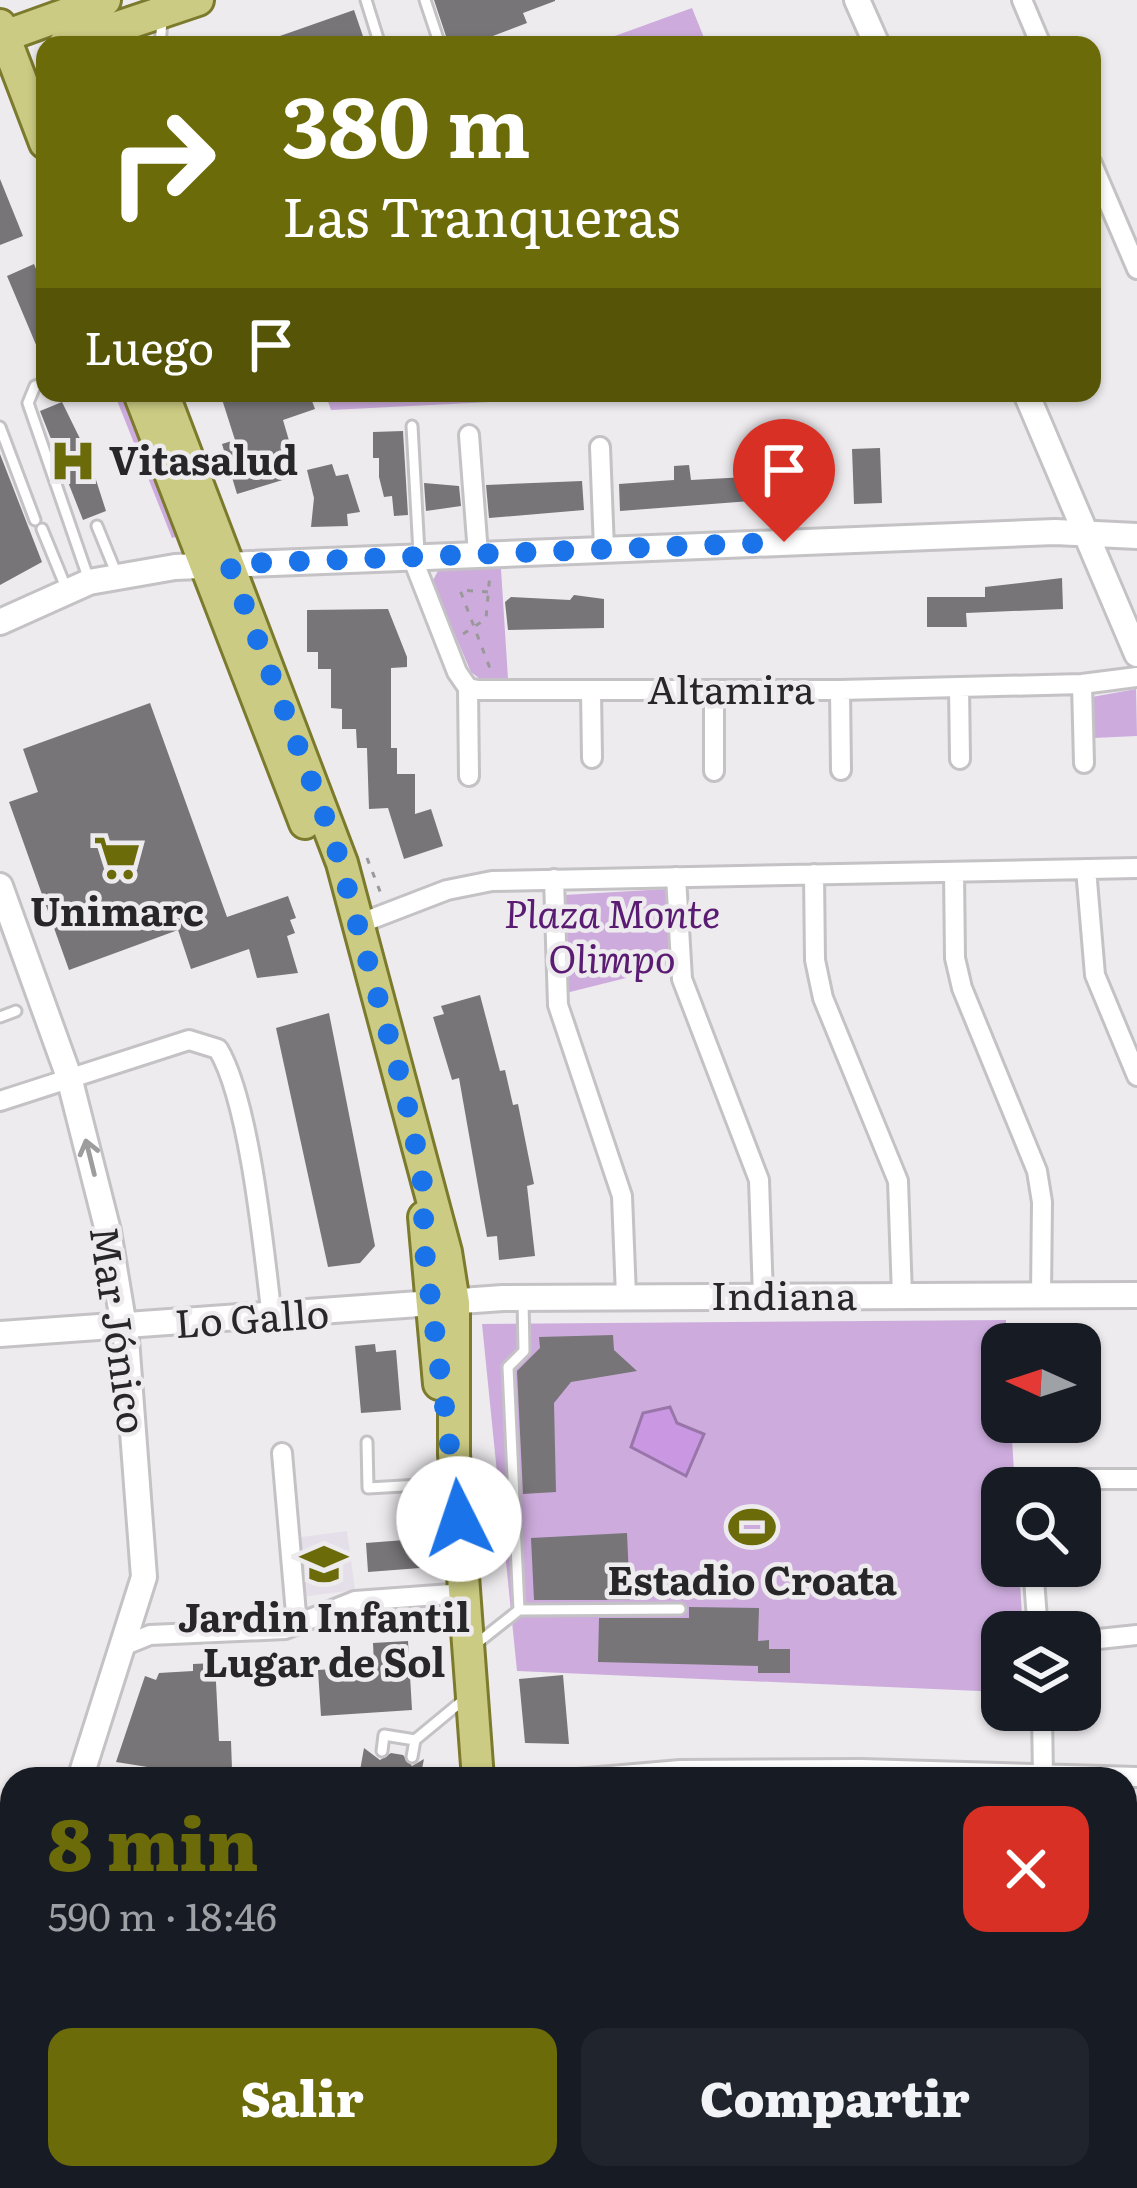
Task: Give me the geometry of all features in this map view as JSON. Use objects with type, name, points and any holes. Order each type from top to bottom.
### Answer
[{"type":"main road","points":[[46,36],[105,0]]},
{"type":"main road","points":[[64,36],[198,0]]},
{"type":"main road","points":[[143,402],[334,841],[388,1028],[422,1175],[443,1304],[440,1386],[456,1468],[477,1767]]},
{"type":"main road","points":[[166,402],[217,564]]},
{"type":"street","points":[[857,0],[873,36]]},
{"type":"street","points":[[1022,0],[1037,36]]},
{"type":"street","points":[[1101,185],[1137,269]]},
{"type":"street","points":[[1030,402],[1137,654]]},
{"type":"street","points":[[470,435],[478,554]]},
{"type":"street","points":[[600,447],[604,550]]},
{"type":"street","points":[[0,622],[78,586],[117,575],[217,564],[1085,531],[1137,536]]},
{"type":"street","points":[[416,557],[445,641],[468,688],[469,776]]},
{"type":"street","name":"Altamira","points":[[468,688],[840,690],[1082,684],[1137,677]]},
{"type":"street","points":[[1082,684],[1084,764]]},
{"type":"street","points":[[959,687],[960,759]]},
{"type":"street","points":[[714,690],[715,771]]},
{"type":"street","points":[[840,690],[841,770]]},
{"type":"street","points":[[591,691],[592,758]]},
{"type":"street","points":[[356,925],[466,885],[1137,868]]},
{"type":"street","points":[[1086,869],[1089,952],[1137,1076]]},
{"type":"street","points":[[954,872],[955,958],[962,988],[1041,1187],[1041,1295]]},
{"type":"street","points":[[814,874],[818,981],[898,1181],[902,1295]]},
{"type":"street","points":[[676,877],[682,979],[759,1180],[763,1296]]},
{"type":"street","points":[[554,880],[558,1005],[622,1196],[626,1296]]},
{"type":"street","name":"Mar Jónico","points":[[0,886],[69,1077],[108,1231],[124,1328],[144,1564],[141,1627],[123,1646],[83,1767]]},
{"type":"street","points":[[0,1101],[189,1040],[218,1048],[236,1105],[260,1219],[272,1318]]},
{"type":"street","name":"Indiana","points":[[443,1304],[523,1297],[1137,1295]]},
{"type":"street","name":"Lo Gallo","points":[[0,1334],[443,1304]]},
{"type":"street","points":[[282,1453],[297,1625]]},
{"type":"street","points":[[1101,1479],[1137,1479]]},
{"type":"street","points":[[141,1627],[297,1625],[355,1601],[465,1593]]},
{"type":"street","points":[[1101,1639],[1137,1635]]},
{"type":"street","points":[[1042,1731],[1043,1767]]},
{"type":"lane","points":[[366,0],[377,36]]},
{"type":"lane","points":[[425,0],[437,36]]},
{"type":"lane","points":[[161,36],[163,12]]},
{"type":"lane","points":[[36,386],[28,403],[78,586]]},
{"type":"lane","points":[[412,426],[416,557]]},
{"type":"lane","points":[[0,427],[38,524],[78,586]]},
{"type":"lane","points":[[97,526],[117,575]]},
{"type":"lane","points":[[0,1017],[16,1012]]},
{"type":"lane","points":[[519,1610],[508,1367],[524,1349],[523,1297]]},
{"type":"lane","points":[[367,1442],[368,1487],[456,1468],[513,1487]]},
{"type":"lane","points":[[469,1650],[519,1610],[680,1609]]},
{"type":"lane","points":[[412,1757],[415,1739],[472,1694]]},
{"type":"lane","points":[[382,1751],[385,1735],[415,1739]]},
{"type":"path","points":[[445,641],[475,629],[486,619],[488,592],[460,590],[475,629],[495,691]]},
{"type":"shaded area","points":[[670,1407],[677,1423],[704,1434],[686,1476],[631,1447],[643,1413]]},
{"type":"shaded area","name":"Jardin Infantil Lugar de Sol","points":[[347,1531],[355,1590],[301,1597],[294,1538]]},
{"type":"green space","points":[[692,8],[703,36],[615,36]]},
{"type":"green space","points":[[118,402],[127,402],[179,536],[172,538]]},
{"type":"green space","points":[[328,402],[491,402],[331,410]]},
{"type":"green space","points":[[439,569],[501,569],[508,679],[480,679],[471,672],[432,582]]},
{"type":"green space","points":[[1136,689],[1137,736],[1094,738],[1092,697]]},
{"type":"green space","name":"Plaza Monte Olimpo","points":[[666,889],[670,967],[566,993],[564,895]]},
{"type":"green space","name":"Estadio Croata","points":[[1006,1320],[981,1323],[981,1443],[1012,1443],[1014,1467],[981,1467],[981,1587],[1020,1587],[1022,1611],[981,1611],[981,1691],[517,1671],[482,1324]]},
{"type":"building","points":[[434,0],[555,0],[523,13],[527,23],[493,36],[446,36]]},
{"type":"building","points":[[354,10],[363,36],[280,36]]},
{"type":"building","points":[[0,179],[23,236],[0,245]]},
{"type":"building","points":[[34,264],[36,345],[7,276]]},
{"type":"building","name":"Vitasalud","points":[[62,402],[88,455],[106,511],[83,520],[40,411]]},
{"type":"building","points":[[223,402],[312,402],[315,409],[283,420],[299,475],[237,494],[222,444],[235,440]]},
{"type":"building","points":[[403,431],[408,515],[394,516],[392,496],[384,497],[379,458],[373,458],[373,432]]},
{"type":"building","points":[[880,448],[882,503],[854,504],[852,449]]},
{"type":"building","points":[[0,454],[42,562],[0,585]]},
{"type":"building","points":[[775,463],[776,499],[620,511],[619,484],[674,480],[674,466],[689,465],[691,480],[746,477],[746,464]]},
{"type":"building","points":[[332,464],[336,476],[348,474],[360,512],[347,514],[348,526],[311,527],[314,498],[307,470]]},
{"type":"building","points":[[582,481],[584,510],[489,518],[486,485]]},
{"type":"building","points":[[424,483],[459,486],[461,506],[426,511]]},
{"type":"building","points":[[1062,578],[1063,609],[966,613],[967,627],[927,627],[927,597],[985,597],[985,587]]},
{"type":"building","points":[[574,595],[604,599],[604,628],[508,630],[505,602],[511,597],[570,600]]},
{"type":"building","points":[[388,609],[407,657],[407,667],[391,668],[391,748],[397,748],[397,774],[415,774],[415,814],[431,809],[443,846],[404,859],[388,808],[369,809],[367,748],[357,748],[356,729],[342,729],[342,709],[331,708],[331,669],[318,669],[318,652],[307,652],[307,610]]},
{"type":"building","name":"Unimarc","points":[[150,703],[227,917],[288,896],[296,918],[290,920],[295,933],[287,936],[298,973],[257,978],[249,949],[191,969],[178,930],[69,970],[9,802],[38,792],[23,749]]},
{"type":"building","points":[[480,995],[500,1071],[505,1070],[513,1105],[518,1104],[534,1184],[527,1186],[535,1256],[499,1260],[497,1236],[487,1237],[459,1078],[452,1080],[433,1017],[444,1014],[441,1006]]},
{"type":"building","points":[[329,1013],[375,1246],[360,1263],[328,1267],[276,1028]]},
{"type":"building","points":[[613,1335],[614,1350],[637,1371],[571,1382],[554,1403],[556,1492],[523,1494],[517,1371],[540,1348],[539,1337]]},
{"type":"building","points":[[375,1344],[376,1352],[396,1350],[401,1410],[361,1413],[355,1346]]},
{"type":"building","points":[[627,1533],[630,1600],[534,1600],[531,1538]]},
{"type":"building","points":[[418,1539],[420,1568],[368,1572],[366,1543]]},
{"type":"building","points":[[689,1607],[759,1608],[758,1641],[769,1640],[769,1649],[790,1649],[790,1673],[758,1673],[758,1666],[598,1662],[599,1618],[689,1618]]},
{"type":"building","points":[[408,1641],[412,1710],[321,1716],[318,1670],[374,1666],[373,1643]]},
{"type":"building","points":[[215,1663],[219,1741],[231,1741],[232,1767],[148,1767],[116,1762],[145,1676],[156,1680],[159,1673],[193,1671],[193,1664]]},
{"type":"building","points":[[563,1675],[569,1744],[525,1743],[519,1679]]},
{"type":"building","points":[[364,1748],[380,1760],[391,1753],[403,1755],[412,1766],[424,1759],[422,1767],[361,1767]]},
{"type":"place","name":"Vitasalud","points":[[73,461]]},
{"type":"place","name":"Unimarc","points":[[117,858]]},
{"type":"place","name":"Estadio Croata","points":[[752,1527]]},
{"type":"place","name":"Jardin Infantil Lugar de Sol","points":[[324,1564]]},
{"type":"route","points":[[459,1519],[425,1255],[422,1175],[404,1090],[334,841],[229,564],[784,542]]}]
